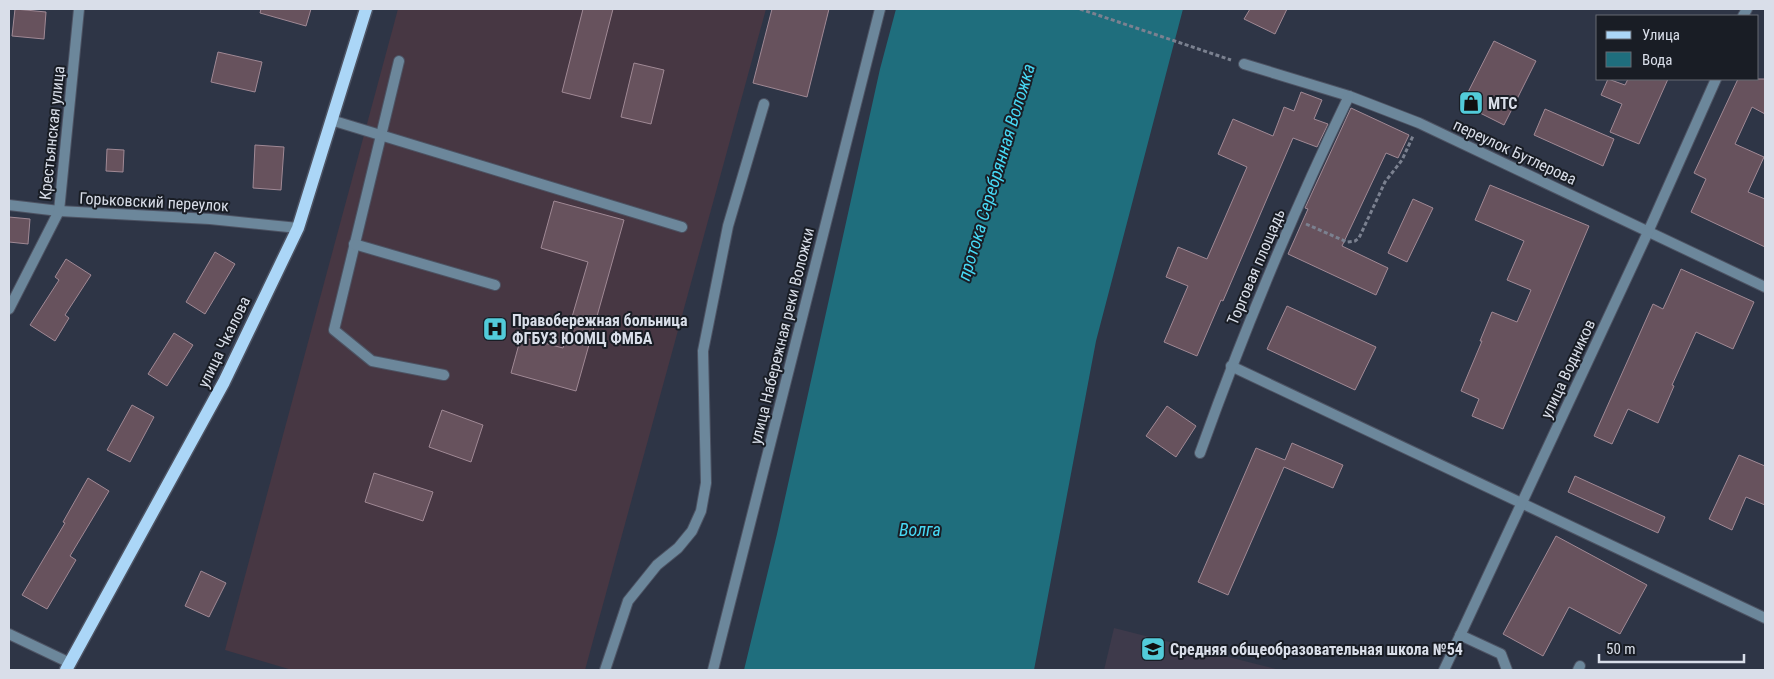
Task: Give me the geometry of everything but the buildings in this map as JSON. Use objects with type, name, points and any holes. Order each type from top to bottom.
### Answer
[{"type":"main road","name":"улица Чкалова","points":[[68,667],[224,382],[298,228],[366,9]]},
{"type":"street","name":"Крестьянская улица","points":[[9,309],[59,211],[79,9]]},
{"type":"street","name":"улица Набережная реки Воложки","points":[[714,670],[880,9]]},
{"type":"street","points":[[399,61],[334,330],[372,361],[444,375]]},
{"type":"street","name":"переулок Бутлерова","points":[[1244,64],[1349,96],[1419,124],[1765,287]]},
{"type":"street","name":"улица Водников","points":[[1444,670],[1648,232],[1716,80]]},
{"type":"street","name":"Торговая площадь","points":[[1200,453],[1231,366],[1292,217],[1349,96]]},
{"type":"street","points":[[605,670],[628,601],[657,565],[678,548],[692,531],[701,511],[706,483],[703,350],[728,226],[764,104]]},
{"type":"street","points":[[331,120],[682,227]]},
{"type":"street","name":"Горьковский переулок","points":[[9,205],[59,211],[210,219],[298,228]]},
{"type":"street","points":[[354,244],[495,285]]},
{"type":"street","points":[[1231,366],[1765,618]]},
{"type":"street","points":[[9,634],[68,667]]},
{"type":"street","points":[[1460,636],[1501,654],[1507,670]]},
{"type":"path","points":[[1080,9],[1244,64]]},
{"type":"path","points":[[1292,217],[1347,242],[1355,241],[1359,238],[1385,182],[1402,160],[1419,124]]},
{"type":"shaded area","name":"Правобережная больница ФГБУЗ ЮОМЦ ФМБА","points":[[398,9],[766,9],[585,670],[292,670],[225,650]]},
{"type":"shaded area","name":"Средняя общеобразовательная школа №54","points":[[1114,628],[1280,670],[1104,670]]},
{"type":"water","name":"Волга","points":[[896,9],[1183,9],[1096,341],[1034,670],[744,670],[777,534],[880,69]]},
{"type":"place","name":"МТС","points":[[1471,103]]},
{"type":"place","name":"Правобережная больница ФГБУЗ ЮОМЦ ФМБА","points":[[495,329]]},
{"type":"place","name":"Средняя общеобразовательная школа №54","points":[[1153,649]]},
{"type":"water label","name":"протока Серебрянная Воложка","points":[[996,172]]}]
